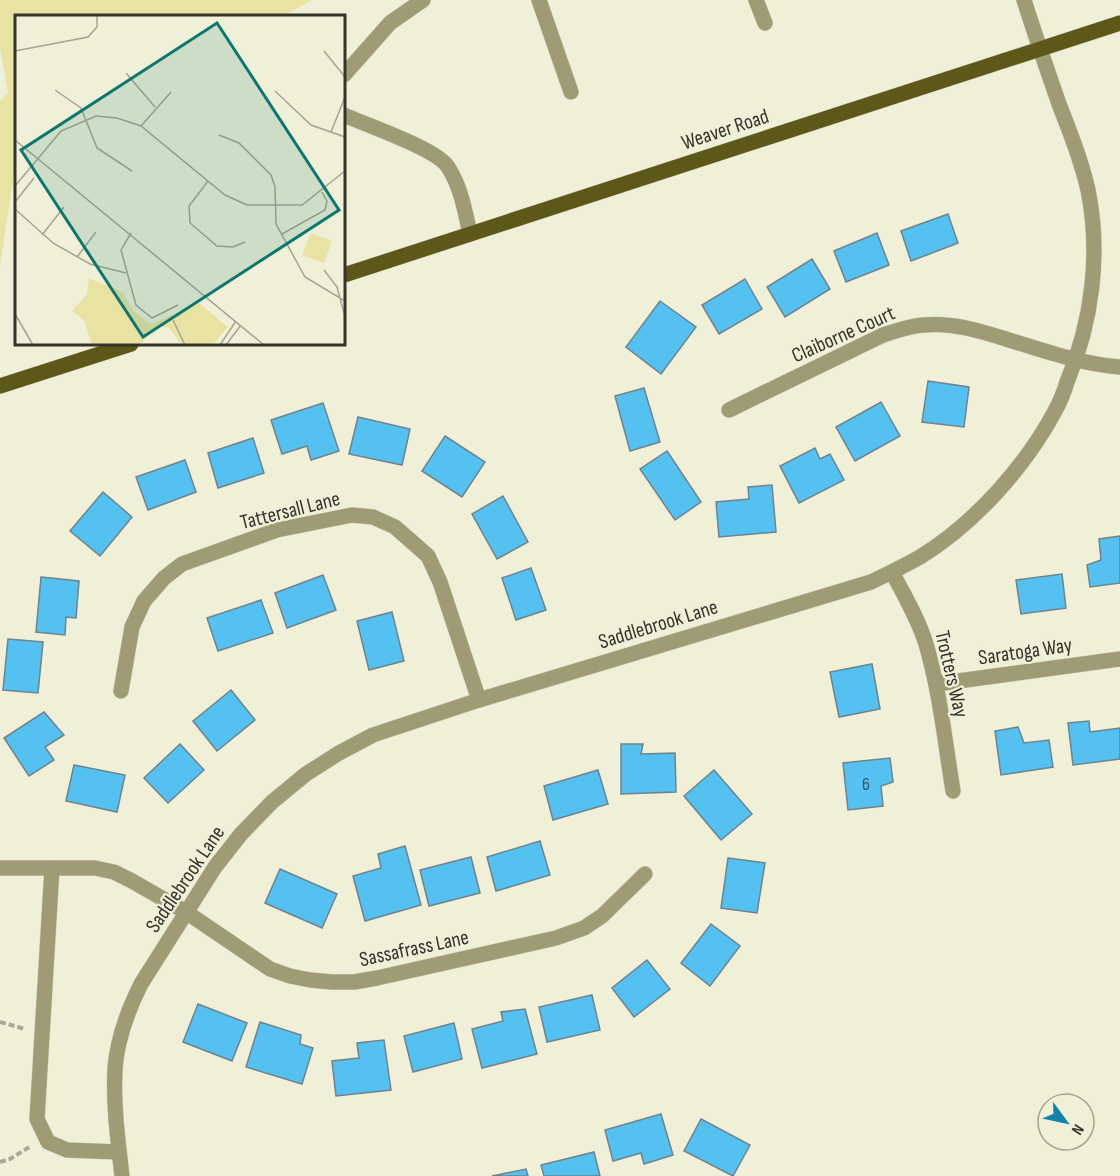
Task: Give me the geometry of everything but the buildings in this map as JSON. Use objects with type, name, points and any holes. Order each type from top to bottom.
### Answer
[{"type":"main road","name":"Weaver Road","points":[[345,275],[1120,23]]},
{"type":"main road","points":[[0,386],[127,345]]},
{"type":"street","points":[[345,74],[390,23],[423,0]]},
{"type":"street","points":[[539,0],[571,92]]},
{"type":"street","points":[[756,0],[765,23]]},
{"type":"street","name":"Saddlebrook Lane","points":[[122,1176],[115,1098],[115,1066],[121,1033],[133,999],[215,867],[241,834],[272,802],[306,774],[373,735],[479,700],[871,582],[921,556],[947,537],[972,517],[1016,470],[1038,441],[1056,410],[1076,361],[1091,296],[1094,259],[1088,190],[1024,0]]},
{"type":"street","points":[[345,115],[427,150],[447,164],[458,186],[470,234]]},
{"type":"street","name":"Claiborne Court","points":[[729,410],[883,335],[924,325],[966,328],[1076,361],[1120,367]]},
{"type":"street","name":"Tattersall Lane","points":[[121,691],[132,627],[144,601],[164,578],[182,564],[277,530],[352,515],[374,518],[395,527],[428,556],[440,582],[479,700]]},
{"type":"street","name":"Trotters Way","points":[[892,572],[915,616],[925,642],[936,684],[953,791]]},
{"type":"street","name":"Saratoga Way","points":[[936,684],[1120,659]]},
{"type":"street","name":"Sassafrass Lane","points":[[0,868],[95,868],[114,873],[132,880],[186,912],[270,969],[290,976],[332,982],[354,982],[377,978],[555,938],[584,928],[602,916],[645,874]]},
{"type":"street","points":[[52,868],[37,1119],[48,1142],[67,1150],[119,1152]]},
{"type":"path","points":[[0,1022],[31,1031]]},
{"type":"path","points":[[0,1162],[32,1146]]},
{"type":"shaded area","points":[[0,0],[312,0],[285,15],[15,15],[15,168],[0,265],[0,101],[8,92],[0,49]]}]
